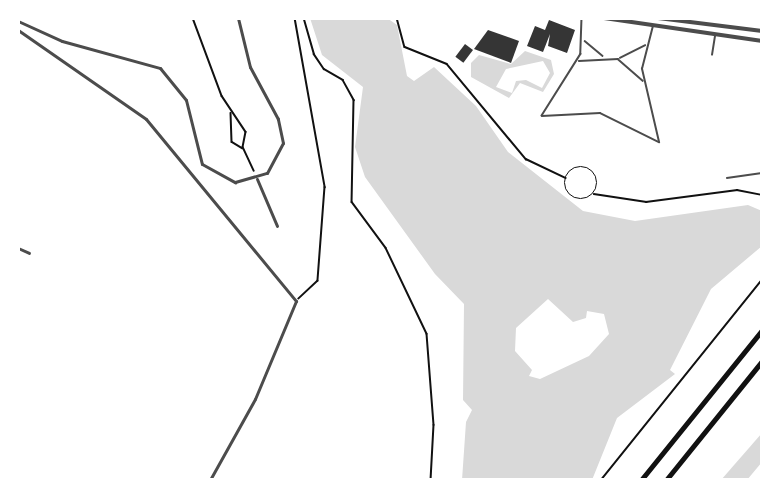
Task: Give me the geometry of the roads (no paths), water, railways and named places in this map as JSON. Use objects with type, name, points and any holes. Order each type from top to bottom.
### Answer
[{"type":"highway","points":[[642,480],[762,330]]},
{"type":"highway","points":[[666,480],[762,361]]},
{"type":"street","points":[[18,21],[62,41],[156,66],[183,93],[202,164],[227,181],[257,179],[278,161],[282,130],[255,81],[238,18]]},
{"type":"street","points":[[603,18],[762,41]]},
{"type":"street","points":[[658,18],[762,31]]},
{"type":"street","points":[[18,30],[146,119],[296,301],[255,399],[210,480]]},
{"type":"street","points":[[257,179],[277,226]]},
{"type":"street","points":[[18,248],[29,253]]},
{"type":"lane","points":[[582,18],[585,40],[578,62],[543,112],[546,118],[600,113],[659,142],[643,81],[646,45],[653,26]]},
{"type":"lane","points":[[712,55],[715,34]]},
{"type":"lane","points":[[585,40],[604,57]]},
{"type":"lane","points":[[618,59],[646,45]]},
{"type":"lane","points":[[578,62],[604,57],[618,59],[643,81]]},
{"type":"lane","points":[[727,178],[762,173]]}]
